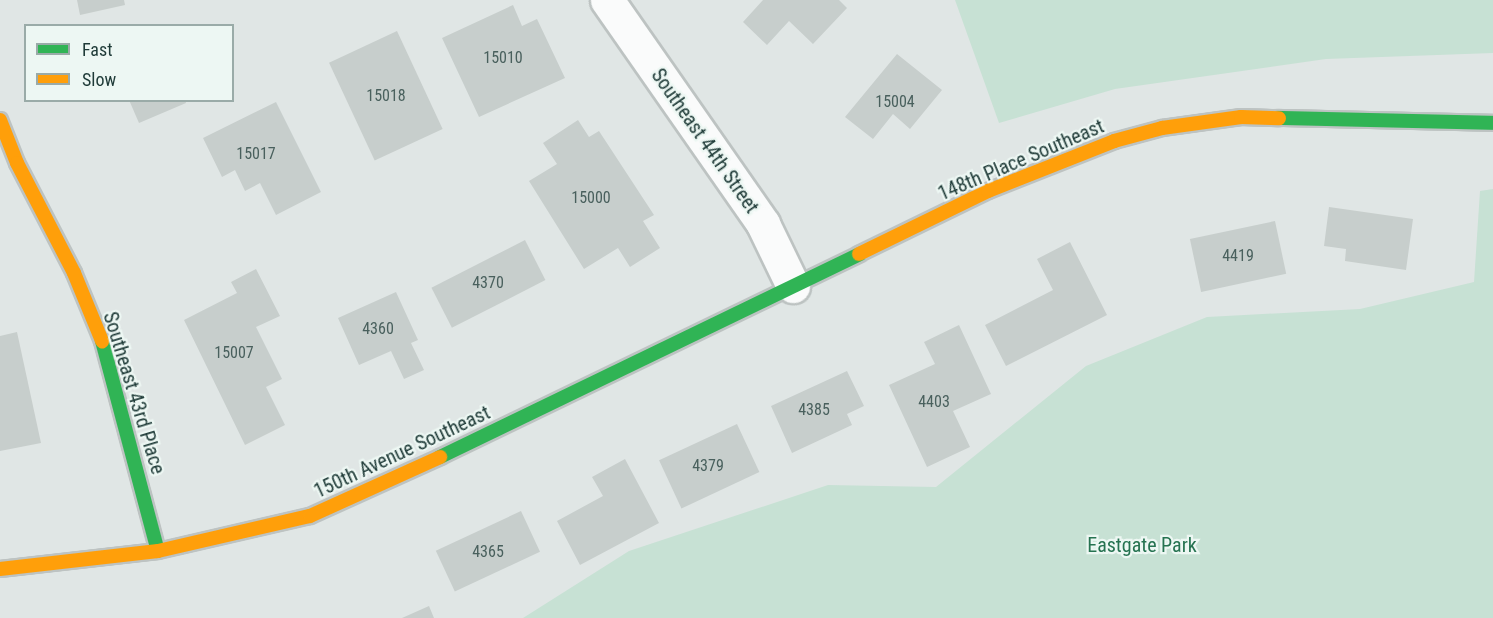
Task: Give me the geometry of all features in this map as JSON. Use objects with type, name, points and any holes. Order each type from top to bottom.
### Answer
[{"type":"street","name":"Southeast 44th Street","points":[[608,0],[763,224],[794,286]]},
{"type":"street","name":"148th Place Southeast","points":[[794,286],[988,191],[1124,138],[1240,117],[1493,123]]},
{"type":"street","name":"Southeast 43rd Place","points":[[0,120],[17,163],[74,273],[105,350],[158,551]]},
{"type":"street","name":"150th Avenue Southeast","points":[[0,569],[158,551],[310,516],[366,494],[794,286]]},
{"type":"green space","points":[[955,0],[1493,0],[1493,53],[1326,59],[1115,89],[999,123]]},
{"type":"green space","name":"Eastgate Park","points":[[1493,189],[1493,618],[523,618],[629,551],[828,485],[936,487],[1086,366],[1207,317],[1360,309],[1474,282],[1480,191]]},
{"type":"building","points":[[77,0],[124,0],[125,5],[80,15]]},
{"type":"building","points":[[763,0],[839,0],[847,8],[813,44],[789,21],[767,45],[743,22]]},
{"type":"building","points":[[513,5],[522,26],[537,19],[565,78],[479,117],[442,38]]},
{"type":"building","points":[[397,31],[443,129],[375,161],[329,63]]},
{"type":"building","points":[[897,54],[942,90],[910,129],[893,114],[873,139],[845,117]]},
{"type":"building","points":[[130,102],[186,102],[186,103],[139,123]]},
{"type":"building","points":[[276,102],[321,192],[276,215],[260,183],[245,191],[235,170],[222,177],[203,138]]},
{"type":"building","points":[[578,120],[589,137],[599,131],[654,215],[643,221],[660,248],[630,267],[618,248],[584,269],[529,181],[557,164],[543,143]]},
{"type":"building","points":[[1329,207],[1413,219],[1406,270],[1345,261],[1346,249],[1324,246]]},
{"type":"building","points":[[1275,221],[1286,274],[1201,292],[1190,239]]},
{"type":"building","points":[[525,240],[545,280],[452,328],[431,288]]},
{"type":"building","points":[[1070,242],[1107,315],[1006,366],[985,325],[1053,290],[1037,259]]},
{"type":"building","points":[[256,269],[280,316],[256,327],[282,379],[266,387],[285,425],[245,445],[184,320],[237,293],[231,282]]},
{"type":"building","points":[[396,292],[418,340],[411,343],[424,370],[404,379],[391,351],[359,365],[338,318]]},
{"type":"building","points":[[959,325],[991,394],[953,411],[970,447],[927,467],[889,385],[935,364],[924,342]]},
{"type":"building","points":[[17,332],[41,443],[0,451],[0,336]]},
{"type":"building","points":[[847,371],[864,406],[847,414],[852,425],[792,453],[771,406]]},
{"type":"building","points":[[737,424],[759,472],[681,508],[659,460]]},
{"type":"building","points":[[625,459],[659,523],[580,565],[557,521],[603,496],[592,477]]},
{"type":"building","points":[[521,511],[540,552],[455,592],[436,551]]},
{"type":"building","points":[[429,606],[434,618],[402,618]]},
{"type":"traffic: fast","points":[[1279,118],[1493,123]]},
{"type":"traffic: fast","points":[[440,457],[859,254]]},
{"type":"traffic: fast","points":[[102,341],[158,551]]},
{"type":"traffic: slow","points":[[859,254],[988,191],[1114,141],[1162,128],[1241,117],[1279,118]]},
{"type":"traffic: slow","points":[[0,120],[17,163],[74,273],[102,341]]},
{"type":"traffic: slow","points":[[0,569],[158,551],[310,516],[440,457]]}]
